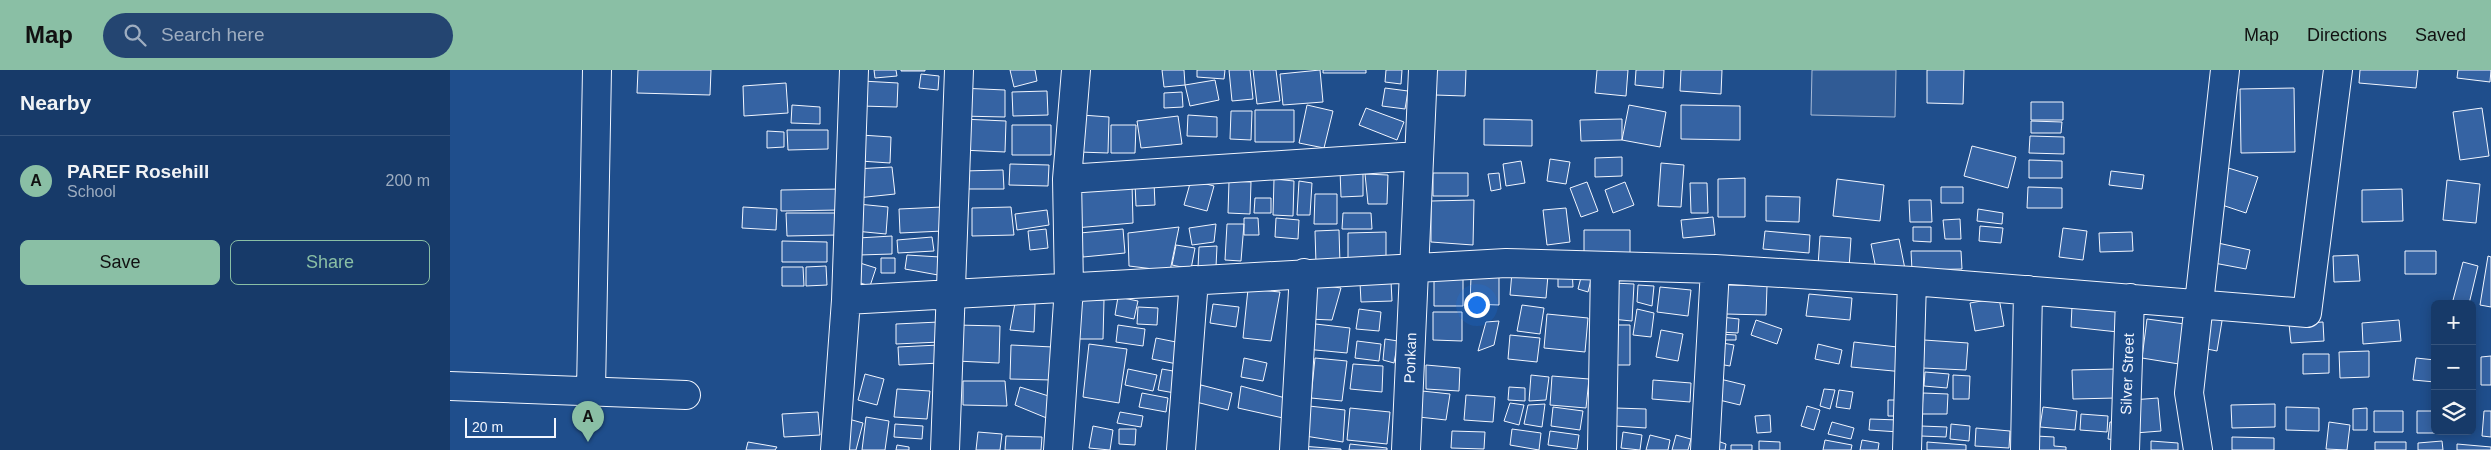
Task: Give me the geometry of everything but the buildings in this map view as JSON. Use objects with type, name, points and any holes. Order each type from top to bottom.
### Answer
[{"type":"street","points":[[591,390],[597,70]]},
{"type":"street","points":[[835,450],[846,300],[854,70]]},
{"type":"street","points":[[945,450],[959,70]]},
{"type":"street","points":[[1058,450],[1069,287],[1066,179],[1076,70]]},
{"type":"street","name":"Ponkan","points":[[1406,450],[1423,70]]},
{"type":"street","points":[[2198,450],[2189,394],[2225,70]]},
{"type":"street","points":[[846,300],[1414,266],[1506,263],[1716,269],[1912,281],[2307,313],[2338,70]]},
{"type":"street","points":[[1066,179],[1418,156]]},
{"type":"street","points":[[1602,450],[1605,266]]},
{"type":"street","points":[[1705,450],[1716,269]]},
{"type":"street","points":[[1294,450],[1304,273]]},
{"type":"street","points":[[1181,450],[1194,280]]},
{"type":"street","points":[[1907,450],[1912,281]]},
{"type":"street","points":[[2025,450],[2028,290]]},
{"type":"street","name":"Silver Street","points":[[2125,450],[2130,298]]},
{"type":"street","points":[[450,386],[686,395]]},
{"type":"shaded area","points":[[1812,70],[1896,70],[1895,117],[1811,115]]},
{"type":"place","name":"PAREF Rosehill","points":[[588,442]]}]
